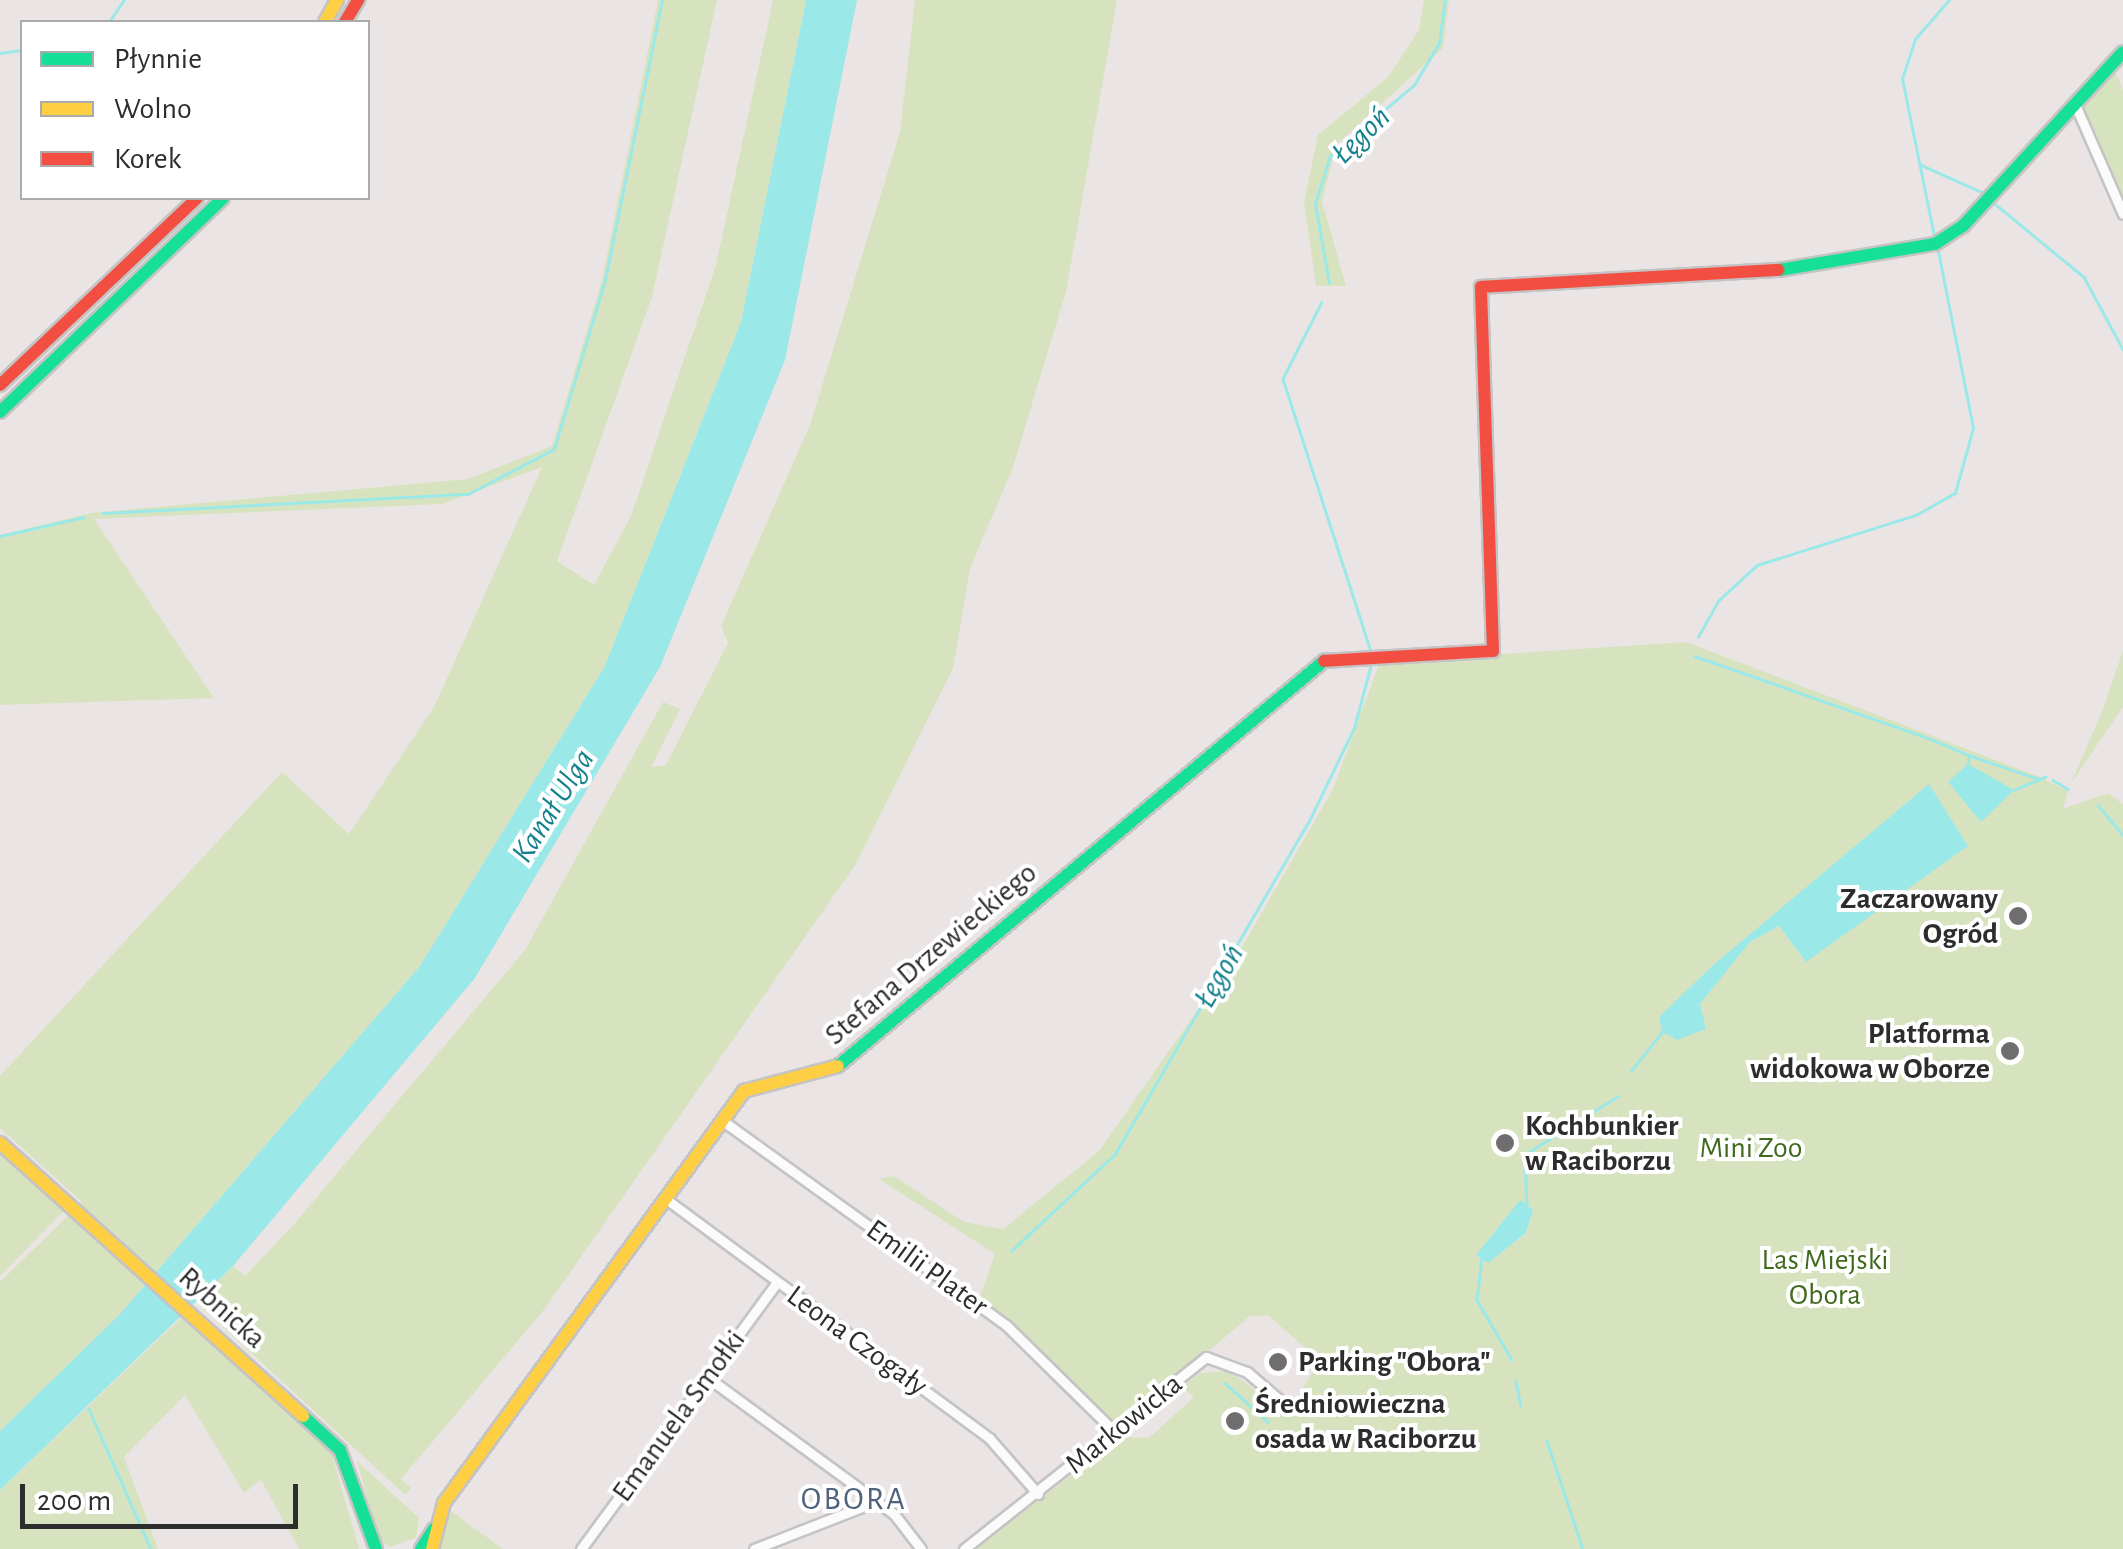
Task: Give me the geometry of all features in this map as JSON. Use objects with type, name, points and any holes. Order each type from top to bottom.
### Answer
[{"type":"street","points":[[2123,52],[2073,100],[2123,214]]},
{"type":"street","name":"Stefana Drzewieckiego","points":[[421,1549],[744,1091],[838,1066],[1312,665],[1493,650],[1481,286],[1730,278],[1936,244],[1963,226],[2073,100]]},
{"type":"street","points":[[0,385],[196,200]]},
{"type":"street","points":[[0,412],[220,200]]},
{"type":"street","name":"Emilii Plater","points":[[723,1121],[1006,1324],[1116,1433]]},
{"type":"street","name":"Rybnicka","points":[[0,1143],[308,1420],[350,1466],[372,1545],[386,1549]]},
{"type":"street","name":"Leona Czogały","points":[[666,1199],[990,1439],[1038,1494]]},
{"type":"street","name":"Emanuela Smołki","points":[[581,1549],[778,1282]]},
{"type":"street","name":"Markowicka","points":[[964,1549],[1116,1433],[1206,1357],[1247,1372],[1288,1406]]},
{"type":"street","points":[[708,1378],[877,1501],[921,1549]]},
{"type":"street","points":[[754,1549],[877,1501]]},
{"type":"street","name":"Stefana Drzewieckiego","points":[[432,1549],[435,1527]]},
{"type":"green space","points":[[658,0],[717,0],[652,297],[557,561],[594,585],[631,516],[716,265],[773,0],[806,0],[741,322],[605,666],[420,966],[120,1314],[0,1431],[0,1282],[82,1202],[0,1128],[0,1076],[282,772],[349,834],[435,705],[542,467],[442,504],[94,519],[214,698],[0,705],[0,535],[91,513],[468,479],[552,446],[602,280]]},
{"type":"green space","points":[[915,0],[1117,0],[1066,292],[1012,470],[970,568],[953,668],[856,864],[543,1311],[401,1479],[411,1488],[405,1495],[196,1302],[233,1266],[245,1276],[295,1223],[525,950],[663,702],[680,709],[651,767],[666,765],[728,643],[721,626],[810,425],[900,132]]},
{"type":"green space","points":[[1424,0],[1449,0],[1443,48],[1337,144],[1322,201],[1346,286],[1316,286],[1304,202],[1318,135],[1388,77],[1419,30]]},
{"type":"green space","points":[[2113,67],[2123,90],[2123,201],[2080,101]]},
{"type":"green space","name":"Las Miejski Obora","points":[[1686,642],[2040,777],[2068,791],[2063,809],[2108,793],[2123,804],[2123,1549],[976,1549],[1121,1437],[1149,1438],[1194,1397],[1182,1387],[1200,1373],[1229,1371],[1288,1414],[1319,1360],[1269,1316],[1250,1316],[1116,1429],[979,1300],[995,1254],[879,1179],[894,1176],[964,1222],[1003,1229],[1099,1151],[1245,942],[1333,789],[1380,662]],"holes":[[[1929,785],[1968,846],[1805,961],[1779,926],[1750,942],[1700,1004],[1691,987],[1712,966]],[[1520,1200],[1533,1210],[1526,1234],[1488,1262],[1476,1255]]]},
{"type":"green space","points":[[2123,651],[2123,707],[2070,785],[2102,712]]},
{"type":"green space","points":[[0,1153],[65,1210],[0,1276]]},
{"type":"green space","points":[[181,1318],[331,1451],[359,1549],[299,1549],[261,1480],[244,1493],[185,1395],[124,1457],[158,1549],[0,1549],[0,1490]]},
{"type":"green space","points":[[357,1461],[419,1518],[416,1538],[389,1547],[377,1536]]},
{"type":"green space","points":[[447,1508],[503,1549],[439,1549]]},
{"type":"water","name":"Kanał Ulga","points":[[806,0],[857,0],[785,360],[660,667],[475,978],[233,1266],[0,1490],[0,1431],[120,1314],[420,966],[605,666],[741,322]]},
{"type":"water","points":[[1968,764],[2014,790],[1981,822],[1948,782]]},
{"type":"water","points":[[1929,784],[1968,846],[1806,962],[1779,926],[1750,942],[1700,1004],[1706,1029],[1677,1040],[1662,1032],[1659,1017],[1712,966]]},
{"type":"water","points":[[1520,1200],[1533,1210],[1526,1233],[1488,1263],[1476,1255]]},
{"type":"waterway","points":[[110,20],[124,0]]},
{"type":"waterway","points":[[103,513],[468,494],[554,449],[605,280],[662,0]]},
{"type":"waterway","name":"Łęgoń","points":[[1329,283],[1315,204],[1330,156],[1414,85],[1439,43],[1445,0]]},
{"type":"waterway","points":[[1934,236],[1902,79],[1915,39],[1949,0]]},
{"type":"waterway","points":[[0,53],[20,50]]},
{"type":"waterway","points":[[1921,165],[1984,193]]},
{"type":"waterway","points":[[1994,203],[2084,277],[2123,349]]},
{"type":"waterway","points":[[1698,637],[1718,601],[1757,565],[1916,515],[1955,493],[1973,428],[1938,251]]},
{"type":"waterway","name":"Łęgoń","points":[[1322,302],[1283,379],[1370,649]]},
{"type":"waterway","points":[[0,536],[84,517]]},
{"type":"waterway","points":[[1695,656],[1933,740],[1969,755],[1968,764]]},
{"type":"waterway","name":"Łęgoń","points":[[1011,1251],[1115,1154],[1309,821],[1354,728],[1371,664]]},
{"type":"waterway","points":[[1971,756],[2036,778]]},
{"type":"waterway","points":[[2014,790],[2045,777]]},
{"type":"waterway","points":[[2053,780],[2068,789]]},
{"type":"waterway","points":[[2098,805],[2123,835]]},
{"type":"waterway","points":[[1631,1071],[1662,1032]]},
{"type":"waterway","points":[[1524,1155],[1618,1096]]},
{"type":"waterway","points":[[1525,1161],[1527,1205]]},
{"type":"waterway","points":[[1482,1259],[1477,1300],[1512,1360]]},
{"type":"waterway","points":[[1516,1381],[1521,1406]]},
{"type":"waterway","points":[[1225,1383],[1268,1422]]},
{"type":"waterway","points":[[89,1409],[151,1549]]},
{"type":"waterway","points":[[1547,1441],[1583,1549]]},
{"type":"traffic: fast","points":[[1779,270],[1935,244],[1963,226],[2123,52]]},
{"type":"traffic: fast","points":[[0,412],[221,200]]},
{"type":"traffic: fast","points":[[838,1066],[1324,661]]},
{"type":"traffic: fast","points":[[303,1416],[340,1450],[376,1549]]},
{"type":"traffic: fast","points":[[421,1549],[434,1529]]},
{"type":"traffic: slow","points":[[326,20],[337,0]]},
{"type":"traffic: slow","points":[[432,1549],[444,1503],[744,1091],[838,1066]]},
{"type":"traffic: slow","points":[[0,1143],[303,1416]]},
{"type":"traffic: jam","points":[[346,20],[358,0]]},
{"type":"traffic: jam","points":[[0,385],[195,200]]},
{"type":"traffic: jam","points":[[1324,661],[1493,651],[1481,287],[1779,270]]},
{"type":"place","name":"Zaczarowany Ogród","points":[[2018,916]]},
{"type":"place","name":"Platforma widokowa w Oborze","points":[[2010,1051]]},
{"type":"place","name":"Kochbunkier w Raciborzu","points":[[1505,1143]]},
{"type":"place","name":"Parking \"Obora\"","points":[[1278,1362]]},
{"type":"place","name":"Średniowieczna osada w Raciborzu","points":[[1235,1421]]},
{"type":"district","name":"OBORA","points":[[854,1499]]},
{"type":"park label","name":"Mini Zoo","points":[[1751,1148]]}]
